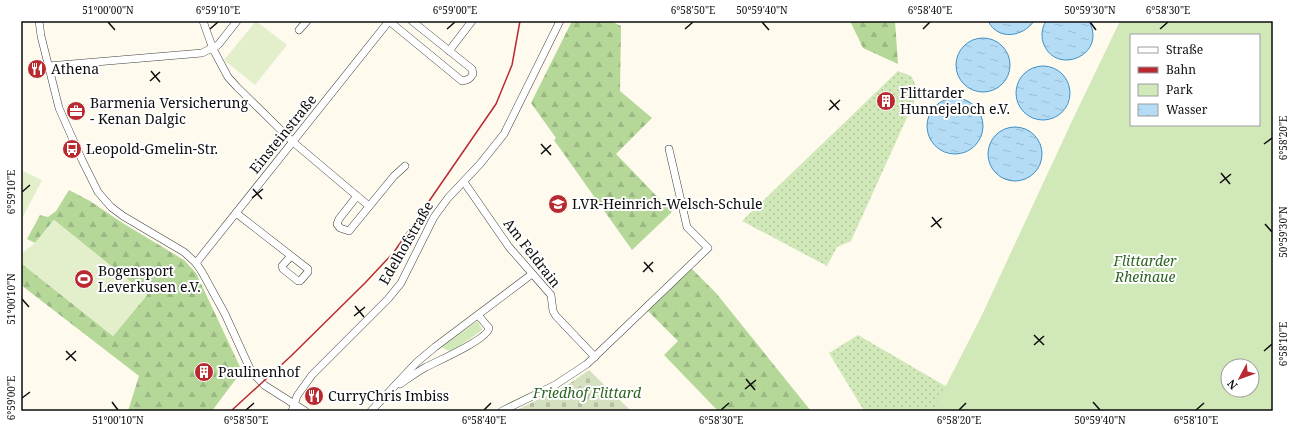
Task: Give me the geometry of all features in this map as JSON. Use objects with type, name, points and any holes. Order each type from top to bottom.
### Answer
[{"type":"street","points":[[39,21],[58,108],[93,183],[111,207],[123,216],[184,252],[196,263],[225,314],[249,367],[257,378],[293,408],[305,411]]},
{"type":"street","points":[[203,21],[213,49],[232,82],[293,142],[369,206]]},
{"type":"street","points":[[48,66],[202,53],[213,49],[218,45],[237,21]]},
{"type":"street","points":[[299,30],[307,21]]},
{"type":"street","points":[[389,21],[462,81],[471,78],[473,74],[472,69],[412,21]]},
{"type":"street","name":"Einsteinstraße","points":[[196,263],[389,21]]},
{"type":"street","points":[[449,50],[472,21]]},
{"type":"street","name":"Edelhofstraße","points":[[293,408],[301,390],[312,375],[388,299],[401,283],[434,216],[504,134],[560,21]]},
{"type":"street","points":[[502,411],[555,384],[587,364],[708,248],[687,227],[669,149]]},
{"type":"street","points":[[358,196],[338,219],[340,228],[349,231],[394,176],[405,166]]},
{"type":"street","name":"Am Feldrain","points":[[464,182],[509,247],[551,295],[553,311],[556,316],[595,357]]},
{"type":"street","points":[[236,213],[291,256]]},
{"type":"street","points":[[371,411],[417,362],[532,274]]},
{"type":"street","points":[[393,389],[425,368],[468,346],[487,334],[489,328],[478,315]]},
{"type":"green space","points":[[256,21],[287,45],[255,85],[224,60]]},
{"type":"green space","points":[[572,21],[611,21],[621,26],[620,91],[652,118],[616,154],[672,212],[632,250],[554,140],[556,138],[531,103]]},
{"type":"green space","points":[[850,21],[895,21],[898,64],[863,48]]},
{"type":"green space","name":"Flittarder Rheinaue","points":[[1120,21],[1273,21],[1273,411],[933,411],[981,317]]},
{"type":"green space","points":[[898,71],[911,76],[919,91],[851,241],[837,247],[827,266],[742,221]]},
{"type":"green space","points":[[21,170],[42,180],[21,221]]},
{"type":"green space","points":[[69,190],[90,201],[121,222],[184,260],[196,273],[242,371],[212,411],[128,411],[139,376],[21,285],[21,263],[113,336],[147,295],[54,220],[35,243],[27,239],[40,215],[48,217],[56,211]]},
{"type":"green space","name":"Bogensport Leverkusen e.V.","points":[[54,220],[147,295],[113,336],[21,263],[21,254],[35,243]]},
{"type":"green space","points":[[691,268],[716,293],[811,411],[718,411],[664,355],[678,341],[648,311]]},
{"type":"green space","points":[[478,322],[482,329],[481,331],[454,350],[449,351],[441,347]]},
{"type":"green space","points":[[858,335],[947,387],[934,411],[864,411],[829,353]]},
{"type":"green space","name":"Friedhof Flittard","points":[[589,370],[631,411],[515,411],[569,384]]},
{"type":"water","points":[[988,21],[1034,21],[1024,31],[1004,34],[998,32]]},
{"type":"water","points":[[1046,21],[1089,21],[1093,33],[1091,44],[1086,52],[1077,58],[1067,60],[1058,58],[1049,53],[1042,37],[1042,31]]},
{"type":"water","points":[[983,38],[993,40],[1002,46],[1008,55],[1010,65],[1008,75],[1002,84],[993,90],[983,92],[973,90],[964,84],[958,75],[956,65],[958,55],[964,46],[973,40]]},
{"type":"water","points":[[1038,66],[1048,66],[1058,70],[1066,78],[1070,88],[1070,98],[1066,108],[1058,116],[1048,120],[1038,120],[1028,116],[1020,108],[1016,98],[1016,88],[1020,78],[1028,70]]},
{"type":"water","points":[[955,98],[966,101],[975,106],[980,115],[983,126],[980,137],[975,146],[966,151],[955,154],[944,151],[935,146],[930,137],[927,126],[930,115],[935,106],[944,101]]},
{"type":"water","points":[[1010,127],[1020,127],[1030,131],[1038,139],[1042,149],[1042,159],[1038,169],[1030,177],[1020,181],[1010,181],[1000,177],[992,169],[988,159],[988,149],[992,139],[1000,131]]},
{"type":"railway","points":[[231,411],[291,356],[365,283],[394,252],[496,104],[512,65],[520,21]]},
{"type":"place","name":"Athena","points":[[37,69]]},
{"type":"place","name":"Flittarder Hunnejeloch e.V.","points":[[886,101]]},
{"type":"place","name":"Barmenia Versicherung - Kenan Dalgic","points":[[76,111]]},
{"type":"place","name":"Leopold-Gmelin-Str.","points":[[72,149]]},
{"type":"place","name":"LVR-Heinrich-Welsch-Schule","points":[[558,204]]},
{"type":"place","name":"Bogensport Leverkusen e.V.","points":[[84,279]]},
{"type":"place","name":"Paulinenhof","points":[[204,372]]},
{"type":"place","name":"CurryChris Imbiss","points":[[314,396]]}]
